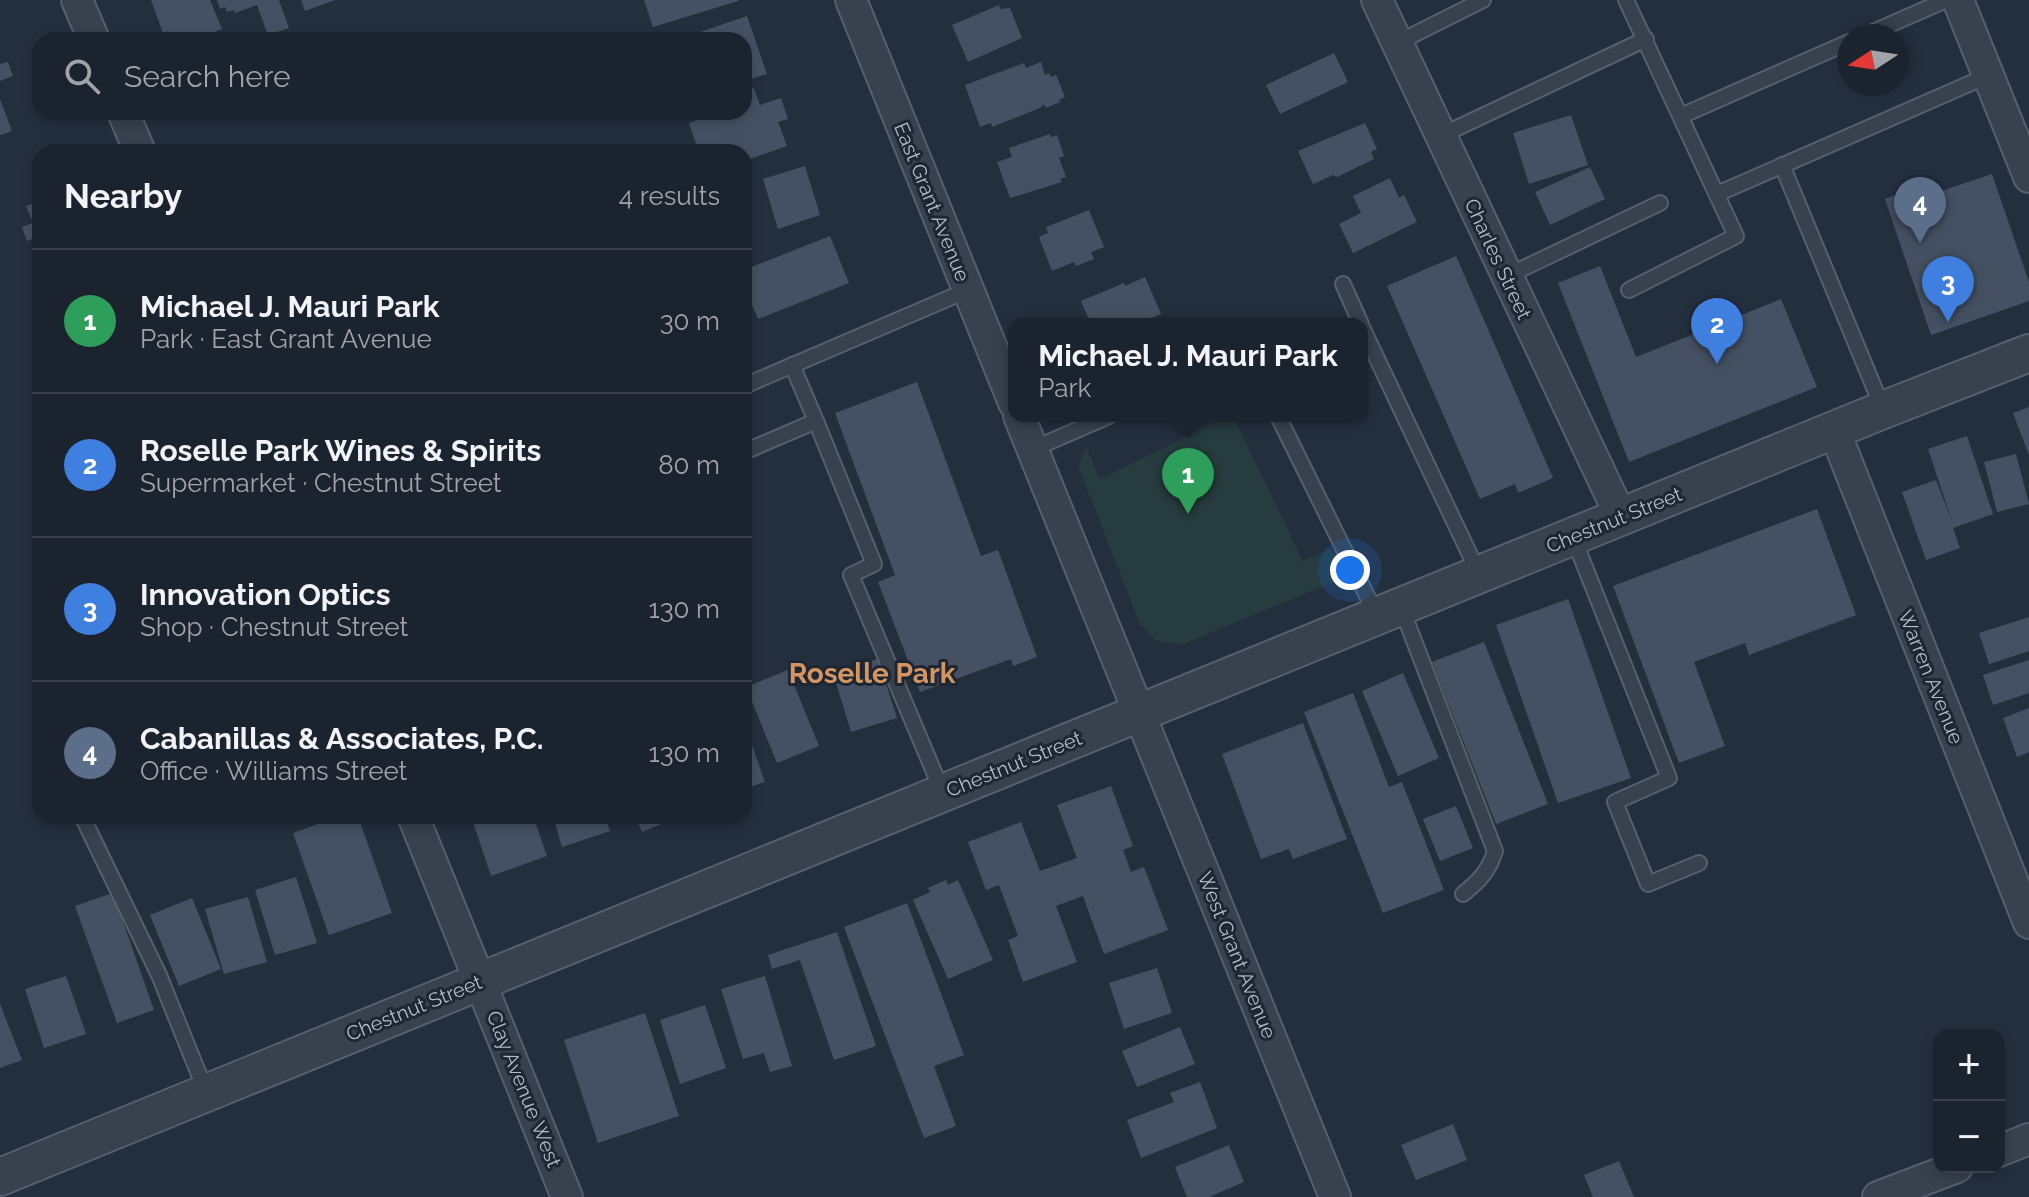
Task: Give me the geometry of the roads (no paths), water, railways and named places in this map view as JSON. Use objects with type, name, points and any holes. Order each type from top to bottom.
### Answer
[{"type":"street","points":[[77,0],[91,32]]},
{"type":"street","name":"East Grant Avenue","points":[[851,0],[1008,388]]},
{"type":"street","name":"Charles Street","points":[[1377,0],[1621,517]]},
{"type":"street","points":[[1958,0],[2029,177]]},
{"type":"street","points":[[126,120],[137,144]]},
{"type":"street","name":"Chestnut Street","points":[[0,1177],[2029,353]]},
{"type":"street","points":[[1022,422],[1139,713]]},
{"type":"street","name":"Warren Avenue","points":[[1834,430],[2029,923]]},
{"type":"street","name":"West Grant Avenue","points":[[1139,713],[1335,1197]]},
{"type":"street","name":"Clay Avenue West","points":[[416,824],[567,1197]]},
{"type":"street","points":[[2005,1149],[2029,1139]]},
{"type":"street","points":[[1878,1197],[1941,1173]]},
{"type":"lane","points":[[1397,43],[1483,0]]},
{"type":"lane","points":[[1626,0],[1736,236],[1629,290]]},
{"type":"lane","points":[[1891,24],[1946,0]]},
{"type":"lane","points":[[1440,136],[1646,39]]},
{"type":"lane","points":[[1681,116],[1837,47]]},
{"type":"lane","points":[[1717,194],[1987,76]]},
{"type":"lane","points":[[1782,165],[1883,410]]},
{"type":"lane","points":[[1507,276],[1660,203]]},
{"type":"lane","points":[[1343,284],[1358,318]]},
{"type":"lane","points":[[752,382],[968,290]]},
{"type":"lane","points":[[1368,340],[1479,575]]},
{"type":"lane","points":[[792,365],[874,564],[851,575],[943,793]]},
{"type":"lane","points":[[752,449],[816,421]]},
{"type":"lane","points":[[1033,449],[1095,422]]},
{"type":"lane","points":[[1281,422],[1389,612],[1495,851],[1491,866],[1463,894]]},
{"type":"lane","points":[[1573,536],[1669,778],[1615,802],[1648,884],[1699,863]]},
{"type":"lane","points":[[86,824],[159,975],[206,1093]]},
{"type":"place","name":"Cabanillas & Associates, P.C.","points":[[1920,243]]},
{"type":"place","name":"Innovation Optics","points":[[1948,322]]},
{"type":"place","name":"Roselle Park Wines & Spirits","points":[[1717,364]]},
{"type":"place","name":"Michael J. Mauri Park","points":[[1188,514]]},
{"type":"district","name":"Roselle Park","points":[[872,673]]}]
